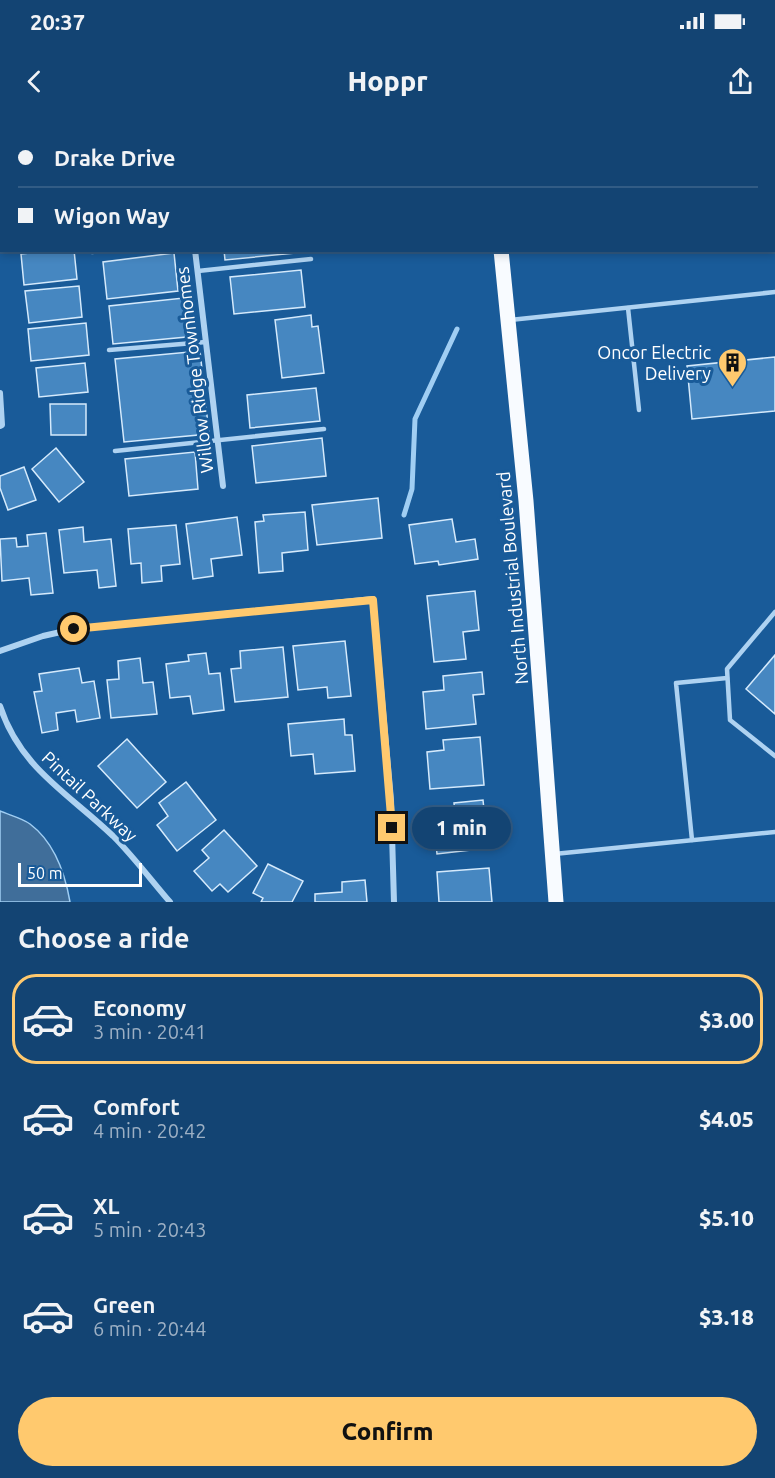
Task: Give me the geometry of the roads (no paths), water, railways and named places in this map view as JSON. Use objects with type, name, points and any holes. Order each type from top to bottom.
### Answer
[{"type":"main road","name":"North Industrial Boulevard","points":[[501,252],[527,513],[556,902]]},
{"type":"street","name":"Willow Ridge Townhomes","points":[[195,252],[223,486]]},
{"type":"street","points":[[0,393],[1,426]]},
{"type":"street","points":[[0,651],[43,636],[74,629],[373,600],[391,800],[394,902]]},
{"type":"street","name":"Pintail Parkway","points":[[0,706],[10,734],[25,756],[113,836],[170,902]]},
{"type":"lane","points":[[198,271],[310,259]]},
{"type":"lane","points":[[508,320],[775,292]]},
{"type":"lane","points":[[628,308],[639,410]]},
{"type":"lane","points":[[109,350],[206,342]]},
{"type":"lane","points":[[115,450],[324,429]]},
{"type":"lane","points":[[775,612],[727,669],[730,720],[775,756]]},
{"type":"lane","points":[[692,840],[676,683],[727,678]]},
{"type":"lane","points":[[554,854],[775,831]]},
{"type":"water","points":[[0,811],[27,822],[46,840],[61,869],[70,902],[0,902]]},
{"type":"waterway","points":[[404,515],[412,489],[415,419],[457,329]]},
{"type":"place","name":"Oncor Electric Delivery","points":[[732,388]]}]
